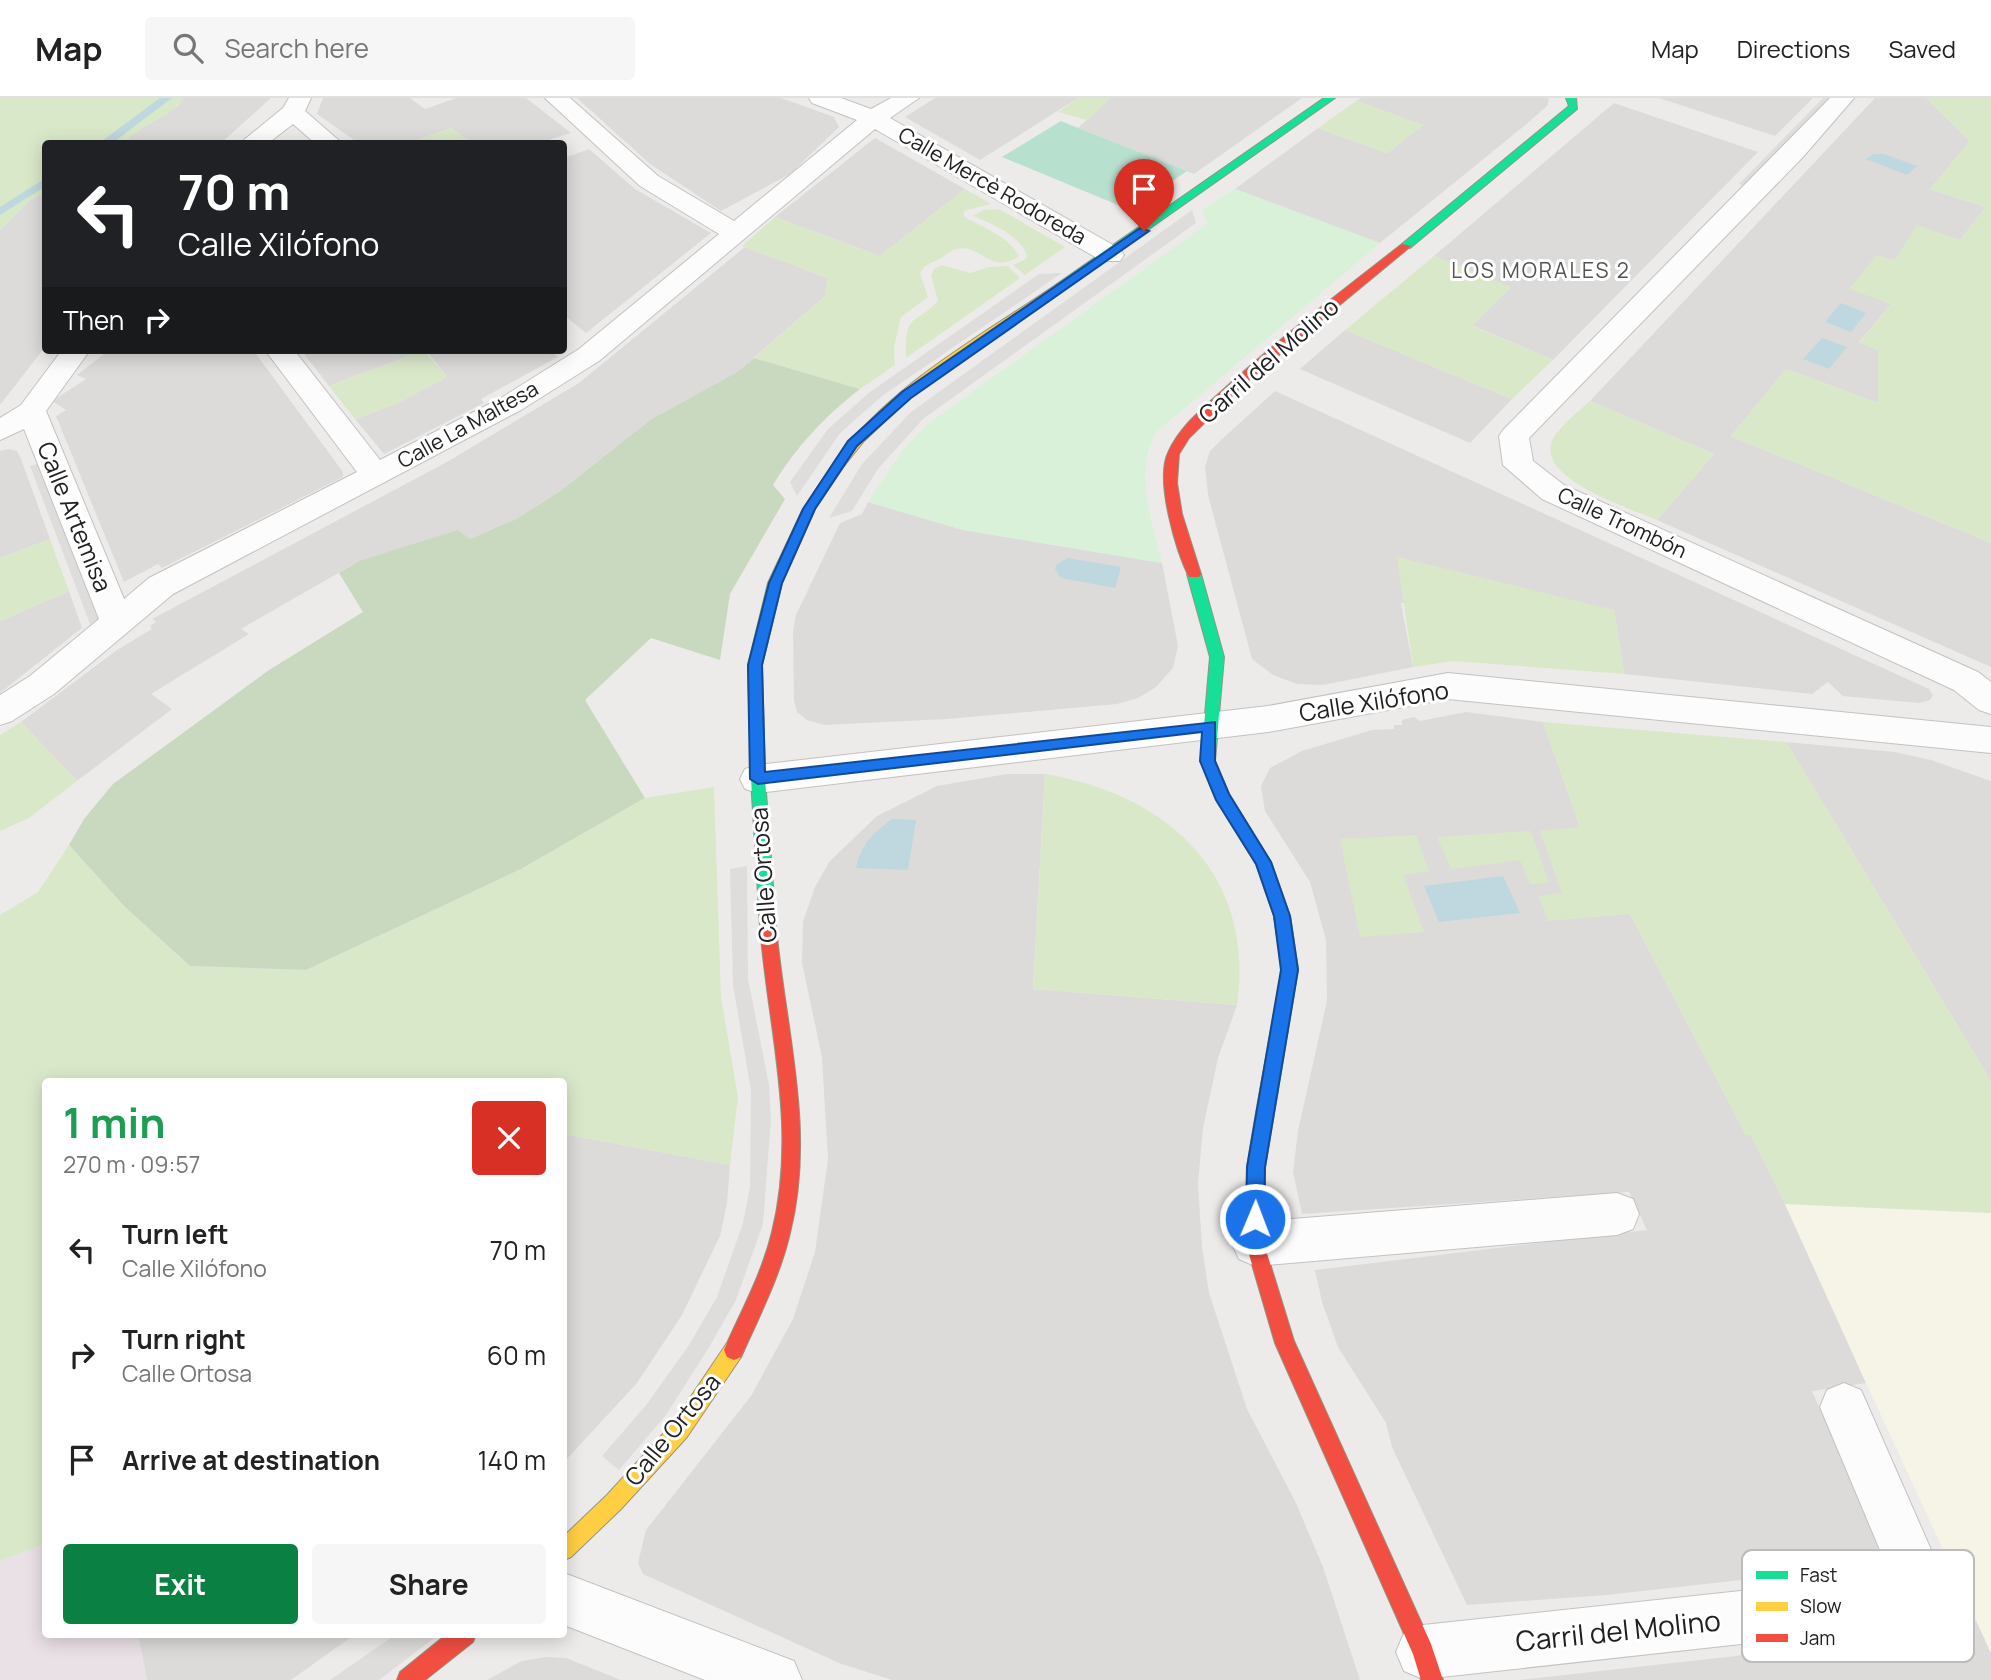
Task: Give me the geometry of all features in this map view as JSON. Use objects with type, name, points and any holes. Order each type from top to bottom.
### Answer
[{"type":"street","points":[[556,98],[649,181],[734,232]]},
{"type":"street","name":"Calle Mercè Rodoreda","points":[[820,98],[873,118],[1111,255]]},
{"type":"street","name":"Calle La Maltesa","points":[[0,712],[42,685],[162,586],[511,404],[589,355],[873,118],[908,98]]},
{"type":"street","name":"Calle Ortosa","points":[[567,1547],[614,1502],[680,1430],[730,1359],[762,1285],[785,1216],[790,1119],[788,1061],[771,977],[758,779],[755,665],[775,583],[809,509],[853,444],[906,395],[1111,255],[1330,98]]},
{"type":"street","name":"Carril del Molino","points":[[1571,98],[1574,107],[1206,410],[1173,453],[1172,497],[1217,657],[1208,761],[1222,796],[1263,862],[1282,916],[1290,970],[1256,1167],[1255,1244],[1285,1343],[1428,1666],[1742,1622]]},
{"type":"street","name":"Calle Trombón","points":[[1843,98],[1794,152],[1514,436],[1518,465],[1553,492],[1966,681],[1991,701]]},
{"type":"street","points":[[256,140],[297,105],[328,140]]},
{"type":"street","points":[[567,337],[589,355]]},
{"type":"street","points":[[0,431],[31,411],[73,354]]},
{"type":"street","points":[[282,354],[376,476]]},
{"type":"street","name":"Calle Artemisa","points":[[31,411],[118,624]]},
{"type":"street","name":"Calle Xilófono","points":[[758,779],[1268,719],[1448,686],[1991,740]]},
{"type":"street","points":[[1255,1244],[1617,1214]]},
{"type":"street","name":"Carril del Molino","points":[[1844,1406],[1905,1550]]},
{"type":"street","points":[[567,1600],[775,1680]]},
{"type":"street","points":[[408,1680],[460,1638]]},
{"type":"shaded area","points":[[183,98],[271,98],[224,140],[128,140],[133,132],[178,106]]},
{"type":"shaded area","points":[[323,98],[410,98],[425,109],[456,98],[526,98],[571,133],[548,140],[468,140],[451,128],[417,140],[354,140],[317,114]]},
{"type":"shaded area","points":[[577,98],[781,98],[834,117],[839,127],[790,174],[721,211],[650,164]]},
{"type":"shaded area","points":[[935,98],[1078,98],[980,160],[905,117]]},
{"type":"shaded area","points":[[1110,98],[1302,98],[1194,174],[1078,128]]},
{"type":"shaded area","points":[[1361,98],[1549,100],[1547,106],[1529,122],[1380,243],[1235,189],[1318,128],[1387,153],[1423,125],[1356,101]]},
{"type":"shaded area","points":[[1659,98],[1813,98],[1775,136]]},
{"type":"shaded area","points":[[1823,98],[1835,98],[1749,187],[1739,184]]},
{"type":"shaded area","points":[[1875,98],[1926,98],[1970,141],[1930,189],[1986,207],[1960,240],[1917,226],[1895,261],[1850,289],[1892,303],[1859,342],[1878,350],[1878,403],[1786,369],[1731,436],[1991,543],[1991,667],[1657,520],[1714,454],[1590,401]]},
{"type":"shaded area","points":[[1614,103],[1758,152],[1553,360],[1471,325],[1510,288],[1434,256]]},
{"type":"shaded area","points":[[875,138],[965,189],[880,256],[775,217]]},
{"type":"shaded area","points":[[589,149],[635,189],[711,233],[586,333],[567,317],[567,157]]},
{"type":"shaded area","points":[[42,194],[42,351],[0,405],[0,230],[28,202]]},
{"type":"shaded area","points":[[1192,210],[1196,223],[923,419],[878,469],[852,511],[829,518],[862,464],[911,412]]},
{"type":"shaded area","points":[[745,247],[828,278],[825,296],[737,372],[650,420],[561,490],[516,519],[470,539],[359,561],[241,629],[249,634],[151,694],[172,709],[77,781],[21,722],[117,650],[152,629],[150,626],[156,622],[152,619],[447,462],[579,383]]},
{"type":"shaded area","points":[[1062,273],[882,396],[840,433],[797,496],[790,482],[828,429],[870,392],[1039,274]]},
{"type":"shaded area","points":[[1345,330],[1512,399],[1470,443],[1300,369]]},
{"type":"shaded area","points":[[104,354],[256,354],[343,472],[343,477],[162,568],[158,564],[124,582],[56,416],[66,410],[52,401],[86,379],[77,375]]},
{"type":"shaded area","points":[[304,354],[413,354],[329,386]]},
{"type":"shaded area","points":[[429,354],[555,354],[558,357],[481,399],[484,403],[384,454],[355,419],[396,404],[447,377]]},
{"type":"shaded area","points":[[1275,391],[1929,689],[1933,695],[1930,700],[1919,703],[1843,696],[1828,682],[1812,694],[1624,674],[1614,610],[1401,603],[1413,667],[1323,685],[1297,684],[1273,675],[1252,659],[1208,495],[1205,467],[1210,451]]},
{"type":"shaded area","points":[[0,451],[17,451],[21,459],[50,539],[0,558]]},
{"type":"shaded area","points":[[41,463],[103,620],[90,624],[30,466]]},
{"type":"shaded area","points":[[868,502],[963,530],[1162,563],[1178,646],[1173,668],[1156,687],[1138,698],[1117,704],[947,719],[824,725],[807,720],[797,712],[794,701],[793,631],[796,615],[840,523],[862,514]]},
{"type":"shaded area","points":[[69,591],[82,628],[0,693],[0,621]]},
{"type":"shaded area","points":[[1466,712],[1543,722],[1611,914],[1630,914],[1746,1135],[1751,1135],[1866,1383],[1812,1391],[1877,1540],[1878,1550],[1742,1550],[1742,1580],[1607,1595],[1467,1605],[1392,1447],[1386,1423],[1338,1347],[1322,1302],[1315,1270],[1647,1230],[1629,1192],[1302,1214],[1293,1172],[1298,1131],[1327,1001],[1326,940],[1310,882],[1265,811],[1261,786],[1270,768],[1302,751],[1372,730],[1394,729],[1394,725],[1402,725],[1402,720],[1414,717],[1420,721]]},
{"type":"shaded area","points":[[1786,742],[1895,752],[1931,760],[1991,781],[1991,1081]]},
{"type":"shaded area","points":[[1007,774],[1045,774],[1033,989],[1237,1005],[1218,1058],[1203,1128],[1198,1183],[1202,1247],[1209,1293],[1247,1409],[1296,1503],[1323,1567],[1360,1680],[892,1680],[839,1663],[643,1574],[638,1563],[646,1530],[751,1396],[793,1319],[815,1252],[828,1159],[822,1057],[802,963],[803,922],[815,887],[830,861],[877,816],[937,786]]},
{"type":"shaded area","points":[[747,866],[748,979],[769,1085],[771,1119],[763,1224],[736,1300],[708,1349],[666,1415],[619,1470],[602,1456],[647,1404],[689,1345],[717,1297],[743,1223],[750,1187],[751,1090],[733,985],[730,869]]},
{"type":"shaded area","points":[[567,1135],[730,1165],[727,1203],[720,1236],[682,1315],[637,1383],[567,1459]]},
{"type":"shaded area","points":[[1785,1204],[1991,1213],[1991,1653],[1974,1616],[1974,1550],[1943,1550]]},
{"type":"shaded area","points":[[42,1545],[42,1638],[139,1638],[147,1680],[0,1680],[0,1561]]},
{"type":"shaded area","points":[[1974,1621],[1977,1621],[1991,1653],[1991,1680],[1519,1680],[1742,1655],[1742,1662],[1974,1662]]},
{"type":"shaded area","points":[[139,1638],[350,1638],[291,1680],[147,1680]]},
{"type":"shaded area","points":[[391,1638],[434,1638],[379,1680],[330,1680]]},
{"type":"shaded area","points":[[546,1657],[566,1658],[621,1680],[487,1680],[522,1661]]},
{"type":"green space","points":[[0,98],[183,98],[171,111],[128,140],[42,140],[42,194],[28,202],[0,230]]},
{"type":"green space","points":[[1078,98],[1110,98],[1087,120],[1058,112]]},
{"type":"green space","points":[[1926,98],[1991,98],[1991,543],[1731,436],[1786,369],[1878,403],[1878,350],[1859,343],[1891,304],[1849,289],[1877,255],[1895,260],[1917,225],[1960,240],[1986,207],[1930,189],[1970,141]]},
{"type":"green space","points":[[1356,101],[1424,125],[1387,153],[1318,128]]},
{"type":"green space","points":[[1061,121],[1187,171],[1130,210],[1002,157]]},
{"type":"green space","points":[[451,128],[469,140],[417,140]]},
{"type":"green space","points":[[965,189],[991,204],[964,211],[964,217],[1002,238],[1019,256],[1000,263],[965,248],[956,249],[926,266],[920,274],[928,297],[901,317],[894,348],[895,365],[860,389],[754,358],[825,296],[828,278],[742,246],[775,217],[880,256]]},
{"type":"green space","points":[[1235,189],[1380,243],[1155,433],[1149,449],[1145,481],[1162,563],[963,530],[868,502],[900,454],[925,426],[1208,223],[1202,210]]},
{"type":"green space","points":[[999,209],[1065,247],[1025,275],[1013,265],[1026,259],[1027,255],[1017,241],[1004,231],[973,216],[983,210]]},
{"type":"green space","points":[[1434,256],[1511,287],[1472,326],[1553,360],[1512,399],[1345,330]]},
{"type":"green space","points":[[942,265],[970,273],[989,267],[1008,266],[1020,278],[906,358],[909,326],[938,301],[931,275],[934,269]]},
{"type":"green space","points":[[413,354],[427,354],[447,377],[396,404],[355,419],[329,386]]},
{"type":"green space","points":[[754,358],[860,389],[812,433],[773,485],[785,499],[730,594],[720,660],[651,638],[585,700],[645,798],[521,869],[306,970],[190,966],[125,907],[69,845],[84,819],[113,784],[269,670],[363,612],[339,573],[359,561],[458,530],[470,539],[516,519],[560,491],[650,420],[737,372]]},
{"type":"green space","points":[[1590,401],[1714,454],[1657,520],[1589,491],[1558,468],[1551,455],[1552,441],[1563,425]]},
{"type":"green space","points":[[50,539],[69,591],[0,621],[0,558]]},
{"type":"green space","points":[[1397,557],[1614,610],[1624,674],[1453,661],[1413,667]]},
{"type":"green space","points":[[21,722],[77,781],[29,818],[0,831],[0,735]]},
{"type":"green space","points":[[1543,722],[1786,742],[1991,1081],[1991,1213],[1785,1204],[1751,1135],[1746,1135],[1630,914],[1548,921],[1539,896],[1562,893],[1540,831],[1580,827]]},
{"type":"green space","points":[[1045,774],[1089,784],[1129,800],[1164,821],[1194,848],[1217,880],[1232,916],[1239,958],[1237,1005],[1033,989]]},
{"type":"green space","points":[[714,787],[721,997],[738,1097],[730,1165],[567,1135],[567,1078],[42,1078],[42,1545],[0,1561],[0,915],[38,892],[69,845],[125,907],[190,966],[306,970],[521,869],[645,798]]},
{"type":"green space","points":[[1531,831],[1549,883],[1530,884],[1520,860],[1451,869],[1437,837]]},
{"type":"green space","points":[[1416,835],[1429,871],[1403,875],[1424,932],[1360,937],[1340,839]]},
{"type":"water","points":[[1874,154],[1884,154],[1917,166],[1907,175],[1866,159]]},
{"type":"water","points":[[1841,303],[1866,313],[1851,332],[1825,322]]},
{"type":"water","points":[[1822,338],[1847,347],[1829,369],[1803,359]]},
{"type":"water","points":[[1068,558],[1121,567],[1115,588],[1061,578],[1055,569],[1057,564]]},
{"type":"water","points":[[892,819],[916,820],[908,870],[856,868],[861,852],[869,840]]},
{"type":"water","points":[[1503,876],[1520,913],[1439,922],[1424,886]]},
{"type":"waterway","points":[[109,140],[167,98]]},
{"type":"waterway","points":[[0,212],[42,184]]},
{"type":"traffic: fast","points":[[1061,286],[1330,98]]},
{"type":"traffic: fast","points":[[1406,246],[1574,107],[1571,98]]},
{"type":"traffic: fast","points":[[768,926],[758,779],[755,665],[775,583],[809,509],[840,463]]},
{"type":"traffic: fast","points":[[1194,574],[1217,657],[1208,761],[1222,796],[1263,862],[1282,916],[1290,969],[1265,1113]]},
{"type":"traffic: slow","points":[[840,463],[884,413],[912,390],[1061,286]]},
{"type":"traffic: slow","points":[[567,1547],[614,1502],[680,1430],[734,1350]]},
{"type":"traffic: jam","points":[[1194,574],[1176,514],[1171,483],[1173,454],[1184,436],[1208,410],[1278,348],[1406,246]]},
{"type":"traffic: jam","points":[[734,1350],[777,1248],[785,1214],[789,1176],[789,1078],[768,926]]},
{"type":"traffic: jam","points":[[1265,1113],[1256,1167],[1255,1244],[1285,1343],[1423,1652],[1432,1680]]},
{"type":"traffic: jam","points":[[408,1680],[460,1638]]},
{"type":"district","name":"LOS MORALES 2","points":[[1541,271]]},
{"type":"route","points":[[1144,231],[906,395],[853,444],[809,509],[775,583],[755,665],[758,779],[1210,726],[1208,761],[1222,796],[1263,862],[1282,916],[1290,970],[1256,1167],[1255,1219]]}]
